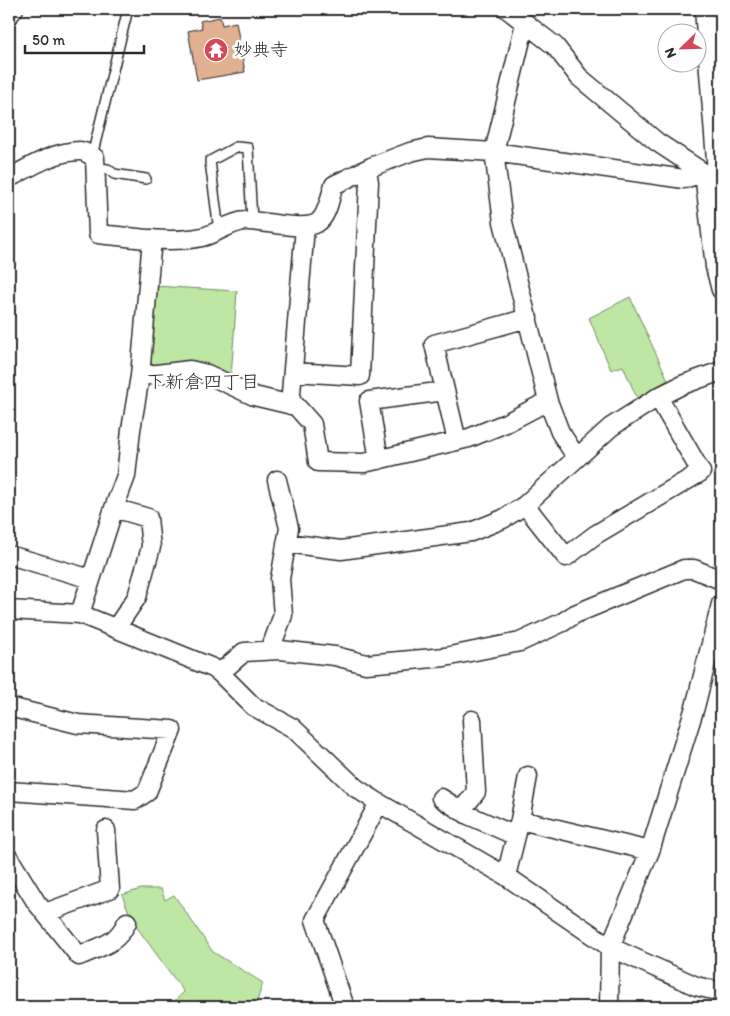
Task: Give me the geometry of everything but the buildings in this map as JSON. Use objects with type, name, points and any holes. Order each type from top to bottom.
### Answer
[{"type":"street","points":[[9,15],[14,9]]},
{"type":"street","points":[[507,9],[555,46],[579,77],[658,142],[714,173]]},
{"type":"street","points":[[704,9],[714,173],[715,267],[721,290]]},
{"type":"street","points":[[525,23],[494,152],[503,222],[548,401],[560,432],[577,458]]},
{"type":"street","points":[[9,178],[40,162],[82,151],[94,162],[98,234],[152,239],[179,239],[203,237],[244,221],[305,227],[316,224],[323,218],[334,185],[367,169],[410,152],[428,148],[494,152],[684,179],[714,173]]},
{"type":"street","points":[[293,372],[360,376],[369,182],[367,169]]},
{"type":"street","points":[[290,405],[305,227]]},
{"type":"street","points":[[80,614],[126,476],[140,376],[152,239]]},
{"type":"street","points":[[457,441],[434,344],[528,318]]},
{"type":"street","points":[[140,376],[190,370],[207,374],[254,396],[296,406],[312,424],[318,462],[364,463],[469,438],[506,424],[548,401]]},
{"type":"street","points":[[286,543],[341,550],[471,532],[503,519],[525,505],[611,427],[658,397],[682,385],[721,370]]},
{"type":"street","points":[[379,460],[370,401],[445,392]]},
{"type":"street","points":[[525,505],[566,557],[595,535],[701,472],[658,397]]},
{"type":"street","points":[[270,650],[283,615],[280,579],[289,528],[277,480]]},
{"type":"street","points":[[114,508],[148,518],[152,547],[137,597],[116,628]]},
{"type":"street","points":[[9,556],[91,579]]},
{"type":"street","points":[[220,673],[244,652],[270,650],[335,656],[366,664],[445,656],[520,642],[564,622],[575,614],[684,570],[694,569],[721,580]]},
{"type":"street","points":[[609,1007],[610,947],[650,851],[696,707],[721,604]]},
{"type":"street","points":[[9,610],[80,614],[213,668],[253,706],[293,728],[356,788],[506,876],[610,947],[696,986],[721,992]]},
{"type":"street","points":[[9,707],[78,724],[172,730],[147,792],[135,800],[9,791]]},
{"type":"street","points":[[461,811],[476,792],[472,720]]},
{"type":"street","points":[[506,876],[528,776]]},
{"type":"street","points":[[442,798],[461,811],[518,828],[650,851]]},
{"type":"street","points":[[345,1007],[315,920],[379,802]]},
{"type":"street","points":[[45,912],[110,889],[106,830]]},
{"type":"street","points":[[9,858],[45,912],[78,956],[109,943],[121,934],[127,922]]},
{"type":"lane","points":[[128,9],[94,162],[114,174],[146,180]]},
{"type":"lane","points":[[219,231],[210,161],[236,147],[248,148],[252,221]]},
{"type":"green space","points":[[154,286],[237,291],[231,378],[154,368],[146,364]]},
{"type":"green space","points":[[630,297],[668,380],[637,398],[623,366],[611,370],[589,318]]},
{"type":"green space","points":[[141,889],[161,889],[165,900],[174,895],[213,952],[263,983],[255,1007],[168,1007],[184,992],[133,922],[122,895]]},
{"type":"place","name":"妙典寺","points":[[216,50]]},
{"type":"district","name":"下新倉四丁目","points":[[203,381]]}]
